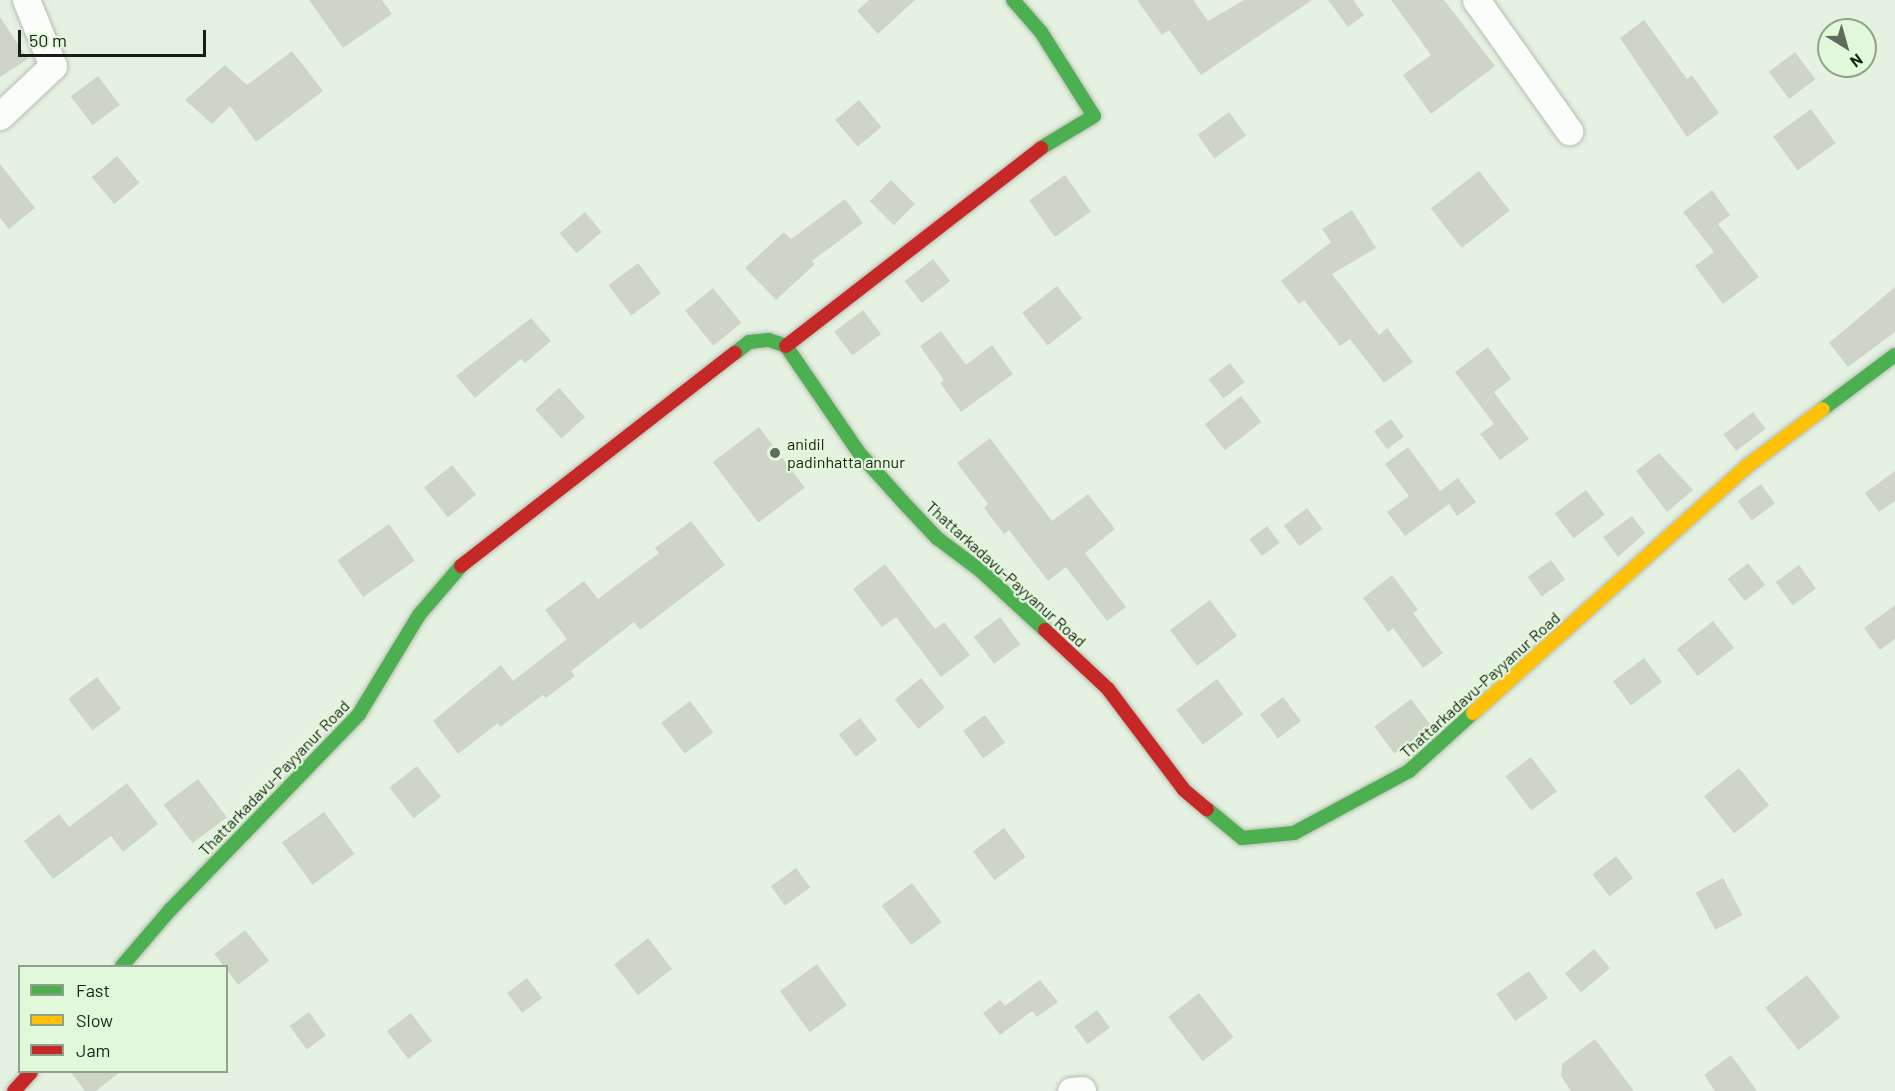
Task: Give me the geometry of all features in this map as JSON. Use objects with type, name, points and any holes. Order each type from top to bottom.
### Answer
[{"type":"main road","points":[[786,346],[1036,151],[1094,116],[1041,32],[1013,0]]},
{"type":"main road","name":"Thattarkadavu-Payyanur Road","points":[[123,965],[170,910],[359,714],[419,615],[460,567],[749,342],[769,340],[786,346],[860,454],[903,502],[938,538],[981,571],[1108,689],[1184,790],[1242,838],[1294,833],[1409,771],[1746,467],[1895,355]]},
{"type":"main road","points":[[14,1091],[29,1073]]},
{"type":"street","points":[[0,116],[53,66],[26,0]]},
{"type":"street","points":[[1476,0],[1569,131]]},
{"type":"building","points":[[309,0],[382,0],[392,14],[343,48]]},
{"type":"building","points":[[869,0],[915,0],[878,34],[857,11]]},
{"type":"building","points":[[1137,0],[1193,0],[1208,21],[1244,0],[1312,0],[1201,75],[1169,30],[1162,35]]},
{"type":"building","points":[[1328,0],[1353,0],[1364,15],[1348,27]]},
{"type":"building","points":[[1391,0],[1444,0],[1495,66],[1431,114],[1403,75],[1431,55]]},
{"type":"building","points":[[0,17],[28,59],[0,77]]},
{"type":"building","points":[[1644,20],[1687,79],[1692,75],[1719,113],[1687,137],[1620,38]]},
{"type":"building","points":[[292,51],[323,91],[256,142],[230,106],[212,124],[185,100],[225,65],[247,85]]},
{"type":"building","points":[[1795,52],[1815,79],[1789,99],[1769,72]]},
{"type":"building","points":[[98,76],[120,105],[93,125],[71,96]]},
{"type":"building","points":[[859,100],[881,127],[858,147],[835,120]]},
{"type":"building","points":[[1811,109],[1836,143],[1798,171],[1773,137]]},
{"type":"building","points":[[1229,112],[1246,135],[1214,158],[1197,135]]},
{"type":"building","points":[[117,156],[139,183],[114,204],[92,177]]},
{"type":"building","points":[[0,164],[35,208],[9,229],[0,218]]},
{"type":"building","points":[[1479,171],[1510,210],[1462,248],[1431,209]]},
{"type":"building","points":[[1065,175],[1091,212],[1055,237],[1029,200]]},
{"type":"building","points":[[891,180],[915,204],[894,225],[870,201]]},
{"type":"building","points":[[1712,190],[1730,215],[1718,224],[1759,277],[1723,304],[1695,266],[1714,252],[1683,212]]},
{"type":"building","points":[[845,199],[863,223],[812,261],[815,264],[776,300],[745,268],[784,232],[791,239]]},
{"type":"building","points":[[1352,210],[1376,248],[1332,274],[1379,335],[1387,328],[1413,362],[1384,383],[1350,339],[1340,346],[1304,300],[1299,304],[1281,281],[1331,242],[1322,229]]},
{"type":"building","points":[[585,212],[602,232],[576,253],[560,233]]},
{"type":"building","points":[[933,259],[950,281],[922,303],[905,281]]},
{"type":"building","points":[[638,263],[661,293],[631,316],[608,285]]},
{"type":"building","points":[[1057,286],[1082,318],[1048,345],[1022,313]]},
{"type":"building","points":[[1895,287],[1895,332],[1848,367],[1829,343]]},
{"type":"building","points":[[713,288],[741,323],[713,346],[685,311]]},
{"type":"building","points":[[863,310],[881,334],[852,356],[834,332]]},
{"type":"building","points":[[531,318],[551,341],[525,363],[521,359],[475,398],[456,376]]},
{"type":"building","points":[[941,331],[966,365],[992,345],[1013,374],[961,412],[940,383],[944,380],[920,346]]},
{"type":"building","points":[[1488,347],[1511,379],[1494,392],[1529,439],[1500,460],[1480,434],[1494,424],[1455,372]]},
{"type":"building","points":[[1230,363],[1245,382],[1223,399],[1209,380]]},
{"type":"building","points":[[559,388],[585,417],[561,438],[535,409]]},
{"type":"building","points":[[1241,396],[1261,422],[1225,450],[1205,424]]},
{"type":"building","points":[[1753,412],[1766,429],[1736,451],[1723,434]]},
{"type":"building","points":[[1391,419],[1404,437],[1387,449],[1374,431]]},
{"type":"building","points":[[759,427],[805,488],[758,523],[713,462]]},
{"type":"building","points":[[990,438],[1052,521],[1088,494],[1115,529],[1085,553],[1126,607],[1107,621],[1066,567],[1048,581],[1009,530],[1004,534],[984,508],[988,504],[957,463]]},
{"type":"building","points":[[1408,447],[1440,491],[1458,478],[1476,502],[1457,516],[1449,504],[1405,536],[1387,512],[1409,496],[1385,464]]},
{"type":"building","points":[[1659,453],[1693,490],[1667,512],[1636,471]]},
{"type":"building","points":[[452,465],[476,495],[448,517],[424,488]]},
{"type":"building","points":[[1895,471],[1895,501],[1879,512],[1865,493]]},
{"type":"building","points":[[1761,484],[1775,503],[1752,520],[1738,501]]},
{"type":"building","points":[[1586,490],[1605,515],[1574,538],[1555,513]]},
{"type":"building","points":[[1307,508],[1323,529],[1299,546],[1284,525]]},
{"type":"building","points":[[1632,516],[1645,533],[1618,557],[1603,537]]},
{"type":"building","points":[[691,521],[725,565],[640,630],[634,622],[571,671],[575,676],[546,698],[543,695],[500,727],[498,723],[458,754],[433,721],[501,665],[513,681],[567,639],[545,610],[584,581],[598,599],[659,553],[655,548]]},
{"type":"building","points":[[389,524],[415,561],[363,597],[337,560]]},
{"type":"building","points":[[1267,526],[1280,543],[1262,556],[1249,539]]},
{"type":"building","points":[[1551,560],[1565,579],[1542,596],[1528,577]]},
{"type":"building","points":[[1748,563],[1765,585],[1745,601],[1728,579]]},
{"type":"building","points":[[885,564],[935,629],[944,622],[970,655],[941,677],[896,617],[882,627],[853,589]]},
{"type":"building","points":[[1799,565],[1816,588],[1793,606],[1776,582]]},
{"type":"building","points":[[1392,575],[1418,610],[1413,613],[1443,653],[1423,668],[1393,628],[1388,632],[1363,598]]},
{"type":"building","points":[[1210,600],[1237,636],[1197,666],[1170,630]]},
{"type":"building","points":[[1895,605],[1895,639],[1880,650],[1864,628]]},
{"type":"building","points":[[1000,617],[1020,644],[994,664],[974,637]]},
{"type":"building","points":[[1713,621],[1734,648],[1698,676],[1677,649]]},
{"type":"building","points":[[1644,658],[1662,682],[1631,705],[1613,681]]},
{"type":"building","points":[[97,677],[121,709],[92,731],[68,699]]},
{"type":"building","points":[[921,678],[945,708],[918,729],[895,699]]},
{"type":"building","points":[[1217,679],[1243,714],[1203,745],[1176,710]]},
{"type":"building","points":[[1283,697],[1301,721],[1278,738],[1260,714]]},
{"type":"building","points":[[1411,699],[1431,726],[1395,754],[1374,727]]},
{"type":"building","points":[[690,701],[713,732],[685,754],[661,723]]},
{"type":"building","points":[[985,715],[1005,743],[983,758],[963,731]]},
{"type":"building","points":[[860,718],[877,740],[856,757],[839,735]]},
{"type":"building","points":[[1531,757],[1557,791],[1531,811],[1505,776]]},
{"type":"building","points":[[417,766],[441,797],[413,818],[389,788]]},
{"type":"building","points":[[1739,768],[1769,805],[1734,834],[1704,796]]},
{"type":"building","points":[[198,779],[227,817],[193,843],[164,805]]},
{"type":"building","points":[[127,783],[158,824],[123,852],[111,836],[53,879],[24,841],[59,814],[69,827]]},
{"type":"building","points":[[324,812],[355,854],[312,885],[282,843]]},
{"type":"building","points":[[1004,828],[1026,857],[995,880],[973,851]]},
{"type":"building","points":[[1616,856],[1633,878],[1610,897],[1592,874]]},
{"type":"building","points":[[796,868],[810,887],[785,906],[771,886]]},
{"type":"building","points":[[1723,878],[1743,915],[1715,930],[1696,893]]},
{"type":"building","points":[[912,883],[941,922],[911,945],[882,906]]},
{"type":"building","points":[[245,930],[269,961],[238,985],[228,972],[228,965],[223,965],[214,954]]},
{"type":"building","points":[[648,938],[672,969],[638,995],[614,964]]},
{"type":"building","points":[[1594,949],[1610,968],[1581,993],[1565,973]]},
{"type":"building","points":[[817,964],[847,1005],[810,1032],[780,991]]},
{"type":"building","points":[[1529,971],[1548,998],[1515,1021],[1496,994]]},
{"type":"building","points":[[1807,975],[1840,1018],[1798,1050],[1765,1008]]},
{"type":"building","points":[[527,978],[542,998],[522,1013],[507,993]]},
{"type":"building","points":[[1040,980],[1058,1002],[1037,1017],[1032,1011],[1000,1035],[983,1013],[1000,1000],[1005,1006]]},
{"type":"building","points":[[1199,993],[1233,1037],[1203,1061],[1168,1017]]},
{"type":"building","points":[[1097,1010],[1110,1028],[1087,1044],[1074,1026]]},
{"type":"building","points":[[309,1012],[326,1035],[307,1050],[290,1026]]},
{"type":"building","points":[[411,1013],[432,1041],[408,1059],[387,1031]]},
{"type":"building","points":[[1595,1039],[1634,1091],[1571,1091],[1561,1076],[1562,1064]]},
{"type":"building","points":[[1731,1055],[1757,1091],[1715,1091],[1704,1075]]},
{"type":"building","points":[[72,1073],[118,1073],[96,1091],[85,1091]]},
{"type":"traffic: fast","points":[[1013,0],[1041,32],[1094,116],[1041,148]]},
{"type":"traffic: fast","points":[[735,353],[749,342],[769,340],[786,346],[860,454],[903,502],[937,538],[981,571],[1045,630]]},
{"type":"traffic: fast","points":[[1823,409],[1895,355]]},
{"type":"traffic: fast","points":[[123,965],[170,910],[359,714],[419,615],[461,566]]},
{"type":"traffic: fast","points":[[1207,809],[1242,838],[1294,833],[1409,771],[1473,713]]},
{"type":"traffic: slow","points":[[1473,713],[1746,467],[1823,409]]},
{"type":"traffic: jam","points":[[786,346],[1041,148]]},
{"type":"traffic: jam","points":[[461,566],[735,353]]},
{"type":"traffic: jam","points":[[1045,630],[1108,689],[1184,790],[1207,809]]},
{"type":"traffic: jam","points":[[14,1091],[30,1073]]},
{"type":"place","name":"anidil padinhatta annur","points":[[775,453]]}]
